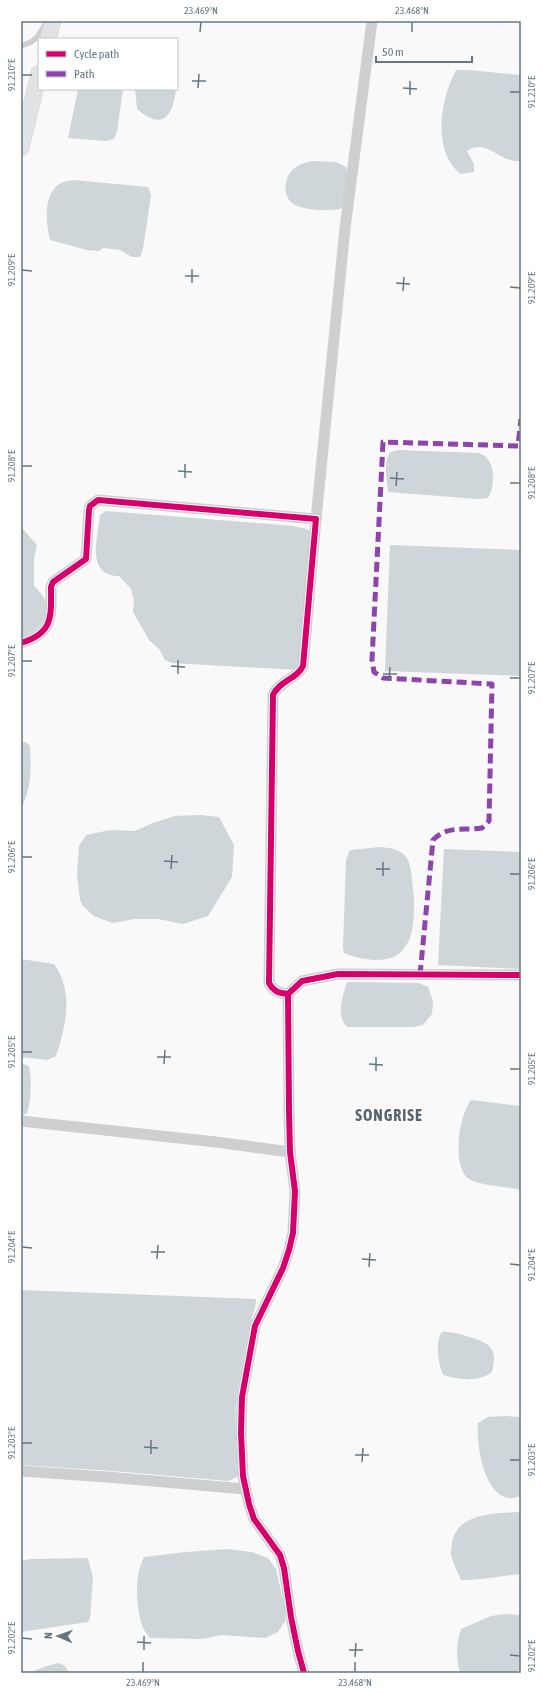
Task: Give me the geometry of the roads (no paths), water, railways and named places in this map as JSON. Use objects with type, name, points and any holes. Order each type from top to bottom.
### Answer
[{"type":"street","points":[[48,38],[53,21]]},
{"type":"street","points":[[288,994],[273,990],[268,983],[273,695],[276,688],[301,670],[303,666],[344,235],[372,21]]},
{"type":"street","points":[[21,148],[38,77]]},
{"type":"street","points":[[21,643],[30,640],[50,621],[51,587],[53,582],[86,559],[88,551],[89,510],[90,506],[98,500],[316,519]]},
{"type":"street","points":[[304,1673],[298,1651],[284,1568],[280,1555],[254,1519],[245,1489],[241,1433],[242,1397],[255,1326],[282,1268],[289,1250],[293,1233],[295,1191],[290,1152],[288,994],[302,981],[338,974],[521,975]]},
{"type":"street","points":[[21,1121],[216,1142],[290,1152]]},
{"type":"street","points":[[21,1471],[107,1476],[245,1489]]},
{"type":"lane","points":[[21,46],[33,42],[49,21]]},
{"type":"district","name":"SONGRISE","points":[[389,1115]]}]
